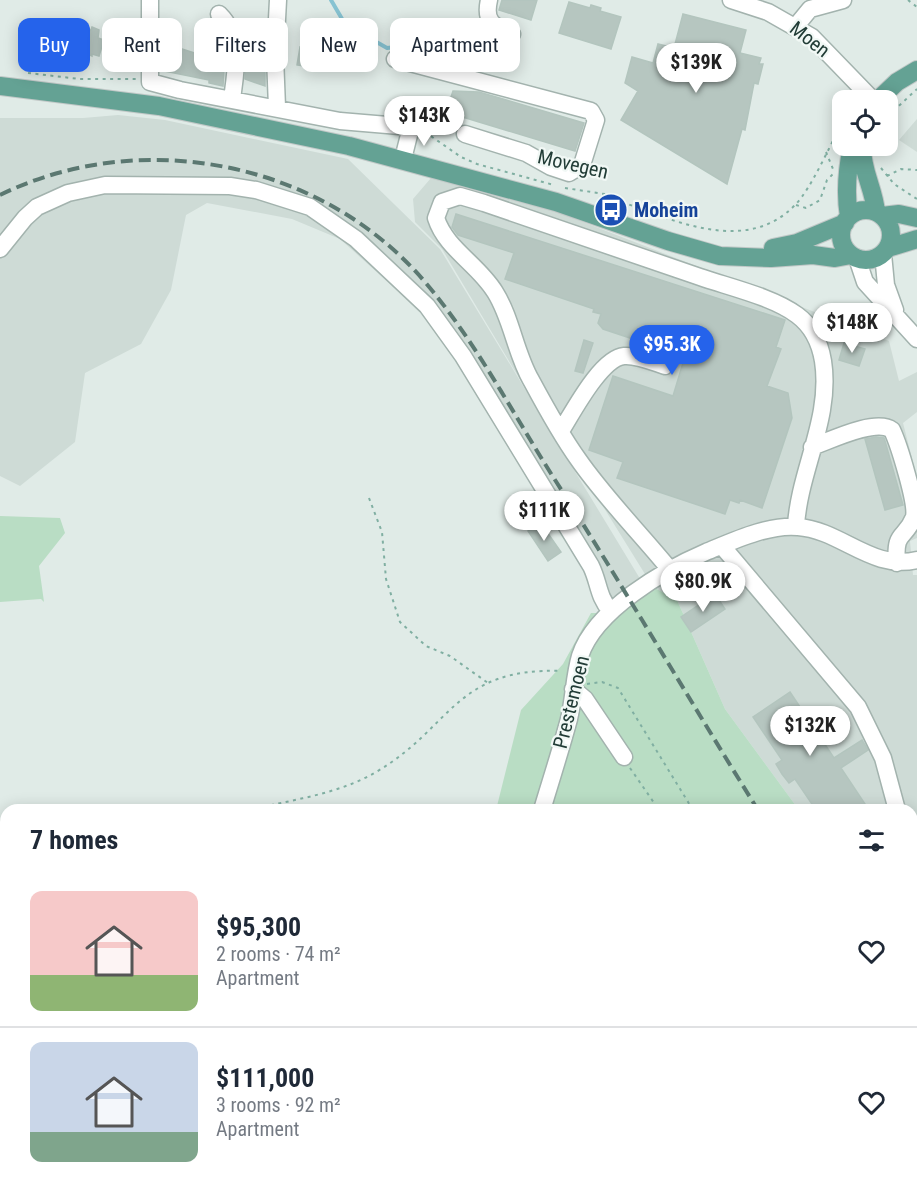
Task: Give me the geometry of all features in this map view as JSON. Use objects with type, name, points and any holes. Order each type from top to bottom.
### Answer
[{"type":"main road","points":[[889,90],[917,70]]},
{"type":"main road","name":"Movegen","points":[[0,86],[159,106],[301,135],[403,159],[565,204],[703,252],[771,258],[813,255],[835,258],[854,257]]},
{"type":"main road","points":[[850,156],[847,170],[847,220],[843,243],[854,257],[871,260],[885,251],[917,239]]},
{"type":"main road","points":[[861,156],[879,214],[890,228],[885,251]]},
{"type":"main road","points":[[847,220],[862,211],[917,218]]},
{"type":"main road","name":"Movegen","points":[[746,256],[797,243],[847,220]]},
{"type":"street","points":[[150,0],[150,82],[180,90],[352,123],[396,124],[411,127],[403,159]]},
{"type":"street","points":[[277,107],[275,57],[278,0]]},
{"type":"street","points":[[487,18],[489,0]]},
{"type":"street","name":"Moen","points":[[731,0],[768,12],[796,26],[831,54],[864,90]]},
{"type":"street","points":[[796,26],[810,9],[843,0]]},
{"type":"street","points":[[219,14],[233,33],[236,47],[232,99]]},
{"type":"street","points":[[444,72],[591,111],[596,120],[582,165],[569,172],[551,167],[526,153],[465,134]]},
{"type":"street","points":[[0,249],[37,207],[68,193],[105,185],[230,186],[256,190],[310,207],[356,239],[411,289],[443,327],[591,566],[599,583],[600,597],[610,610]]},
{"type":"street","points":[[671,571],[578,459],[530,378],[504,307],[494,290],[478,270],[448,241],[439,228],[436,218],[437,208],[449,198],[460,196],[484,203],[744,292],[797,314],[814,333],[823,360],[825,396],[798,501],[796,526]]},
{"type":"street","points":[[885,251],[886,285],[896,314]]},
{"type":"street","points":[[854,257],[865,282],[917,339]]},
{"type":"street","points":[[561,431],[598,374],[614,358],[634,357],[665,366]]},
{"type":"street","points":[[812,447],[872,427],[882,425],[892,430],[915,506],[915,515],[895,545],[897,563]]},
{"type":"street","name":"Prestemoen","points":[[544,804],[569,717],[580,654],[610,610],[691,559],[722,546],[778,528],[796,526],[814,529],[875,559],[897,563],[917,560]]},
{"type":"street","points":[[722,546],[858,707],[883,758],[895,804]]},
{"type":"street","points":[[573,689],[585,699],[624,757]]},
{"type":"path","points":[[908,0],[917,7]]},
{"type":"path","points":[[22,73],[80,79],[130,78],[150,82]]},
{"type":"path","points":[[898,107],[917,89]]},
{"type":"path","name":"Movegen","points":[[411,127],[425,132],[461,157],[477,164],[571,189],[611,195],[622,202],[697,228],[750,230],[774,221],[796,204],[832,141]]},
{"type":"path","name":"Movegen","points":[[796,204],[806,208],[820,201],[827,180],[836,173],[826,152]]},
{"type":"path","points":[[878,164],[903,192],[917,199]]},
{"type":"path","points":[[887,176],[901,169],[917,170]]},
{"type":"path","points":[[369,498],[382,532],[386,579],[400,622],[426,646],[450,656],[488,683]]},
{"type":"path","points":[[273,804],[350,785],[375,773],[393,761],[457,701],[488,683],[519,672],[577,671]]},
{"type":"path","points":[[573,689],[596,682],[618,688],[689,804]]},
{"type":"path","points":[[624,757],[655,804]]},
{"type":"shaded area","points":[[118,115],[165,120],[348,159],[440,249],[642,582],[605,601],[430,320],[340,239],[292,219],[207,203],[186,215],[171,290],[141,344],[85,373],[75,442],[20,486],[0,476],[0,118],[83,118]]},
{"type":"shaded area","points":[[917,119],[917,152],[899,140]]},
{"type":"shaded area","points":[[431,178],[560,213],[889,341],[899,381],[917,372],[917,412],[903,423],[917,478],[917,538],[910,541],[913,575],[917,575],[917,804],[795,804],[725,709],[677,600],[653,587],[591,487],[540,413],[442,249],[415,222],[413,199]]},
{"type":"green space","points":[[0,516],[60,518],[65,533],[39,566],[44,602],[41,599],[0,602]]},
{"type":"green space","points":[[653,587],[677,600],[725,709],[795,804],[498,804],[521,710],[563,664],[591,613],[608,613]]},
{"type":"building","points":[[502,0],[537,0],[531,20],[499,10]]},
{"type":"building","points":[[569,2],[590,8],[591,5],[601,8],[600,11],[621,17],[611,49],[559,33]]},
{"type":"building","points":[[683,14],[746,30],[740,53],[761,58],[759,64],[763,64],[758,84],[754,83],[745,130],[742,129],[727,184],[621,120],[638,91],[625,83],[632,57],[653,63],[658,44],[674,48]]},
{"type":"building","points":[[92,27],[99,30],[98,38],[102,39],[99,56],[90,55]]},
{"type":"building","points":[[300,47],[300,66],[297,65]]},
{"type":"building","points":[[182,49],[194,53],[194,72],[224,72],[223,86],[209,83],[209,80],[169,72],[182,72]]},
{"type":"building","points":[[245,72],[265,72],[265,86],[245,79]]},
{"type":"building","points":[[453,91],[479,92],[584,123],[575,151],[446,112]]},
{"type":"building","points":[[456,214],[785,320],[776,347],[781,349],[767,386],[788,393],[792,418],[762,508],[740,500],[739,503],[730,500],[725,514],[617,478],[623,462],[589,450],[613,376],[673,396],[689,343],[675,339],[677,334],[654,326],[648,344],[603,329],[598,323],[601,314],[593,312],[594,309],[505,279],[514,253],[458,235],[452,227]]},
{"type":"building","points":[[584,340],[593,343],[583,373],[575,371]]},
{"type":"building","points":[[844,343],[865,349],[859,366],[839,360]]},
{"type":"building","points":[[884,438],[903,505],[885,510],[865,439]]},
{"type":"building","points":[[540,522],[561,552],[548,561],[528,531]]},
{"type":"building","points":[[715,594],[725,609],[691,632],[681,617]]},
{"type":"building","points":[[790,692],[834,758],[862,740],[868,750],[841,768],[865,804],[812,804],[795,779],[789,783],[782,774],[776,764],[782,760],[753,717]]},
{"type":"waterway","points":[[331,0],[345,24],[390,48]]},
{"type":"railway","points":[[0,195],[55,174],[111,162],[169,160],[227,167],[282,183],[335,208],[383,241],[425,282],[462,330],[754,804]]},
{"type":"place","name":"Moheim","points":[[611,210]]}]
